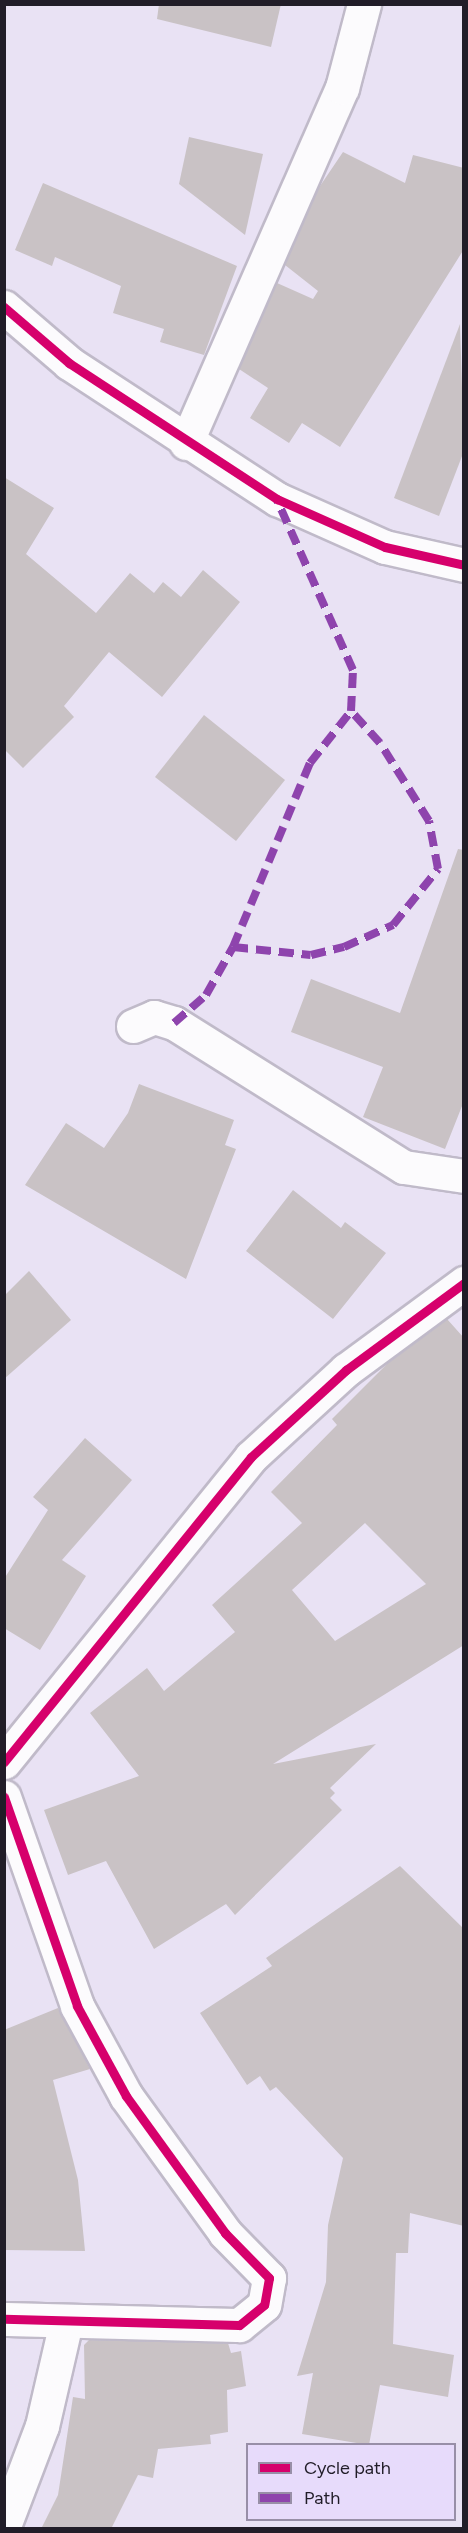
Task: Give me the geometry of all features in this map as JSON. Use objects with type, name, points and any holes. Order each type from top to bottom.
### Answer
[{"type":"street","points":[[186,443],[324,132],[364,4]]},
{"type":"street","points":[[4,307],[69,363],[186,443],[277,499],[385,547],[464,565]]},
{"type":"street","points":[[133,1026],[154,1017],[174,1023],[404,1167],[464,1176]]},
{"type":"street","points":[[4,1762],[251,1457],[345,1370],[464,1283]]},
{"type":"street","points":[[4,1797],[77,2006],[126,2096],[225,2233],[269,2278],[264,2305],[239,2325],[4,2319]]},
{"type":"street","points":[[4,2526],[42,2426],[66,2322]]},
{"type":"building","points":[[159,4],[281,4],[271,47],[157,19]]},
{"type":"building","points":[[189,137],[263,154],[245,235],[179,184]]},
{"type":"building","points":[[343,152],[405,183],[413,155],[464,168],[464,249],[340,447],[302,423],[289,443],[250,418],[268,388],[239,369],[277,283],[313,299],[318,291],[285,265],[318,189]]},
{"type":"building","points":[[43,183],[237,266],[204,355],[160,342],[164,329],[113,313],[121,286],[55,257],[52,266],[15,250]]},
{"type":"building","points":[[460,324],[464,451],[439,516],[394,498]]},
{"type":"building","points":[[4,477],[54,508],[26,554],[96,613],[130,573],[154,593],[163,582],[181,597],[203,570],[240,602],[162,697],[109,652],[64,706],[74,717],[23,768],[4,749]]},
{"type":"building","points":[[204,715],[285,780],[236,841],[155,777]]},
{"type":"building","points":[[458,849],[464,850],[464,1101],[445,1149],[363,1117],[383,1067],[291,1032],[311,979],[400,1013]]},
{"type":"building","points":[[139,1084],[234,1120],[225,1145],[236,1149],[186,1279],[25,1185],[66,1123],[104,1148],[128,1113]]},
{"type":"building","points":[[293,1190],[341,1228],[345,1222],[386,1253],[333,1319],[246,1251]]},
{"type":"building","points":[[29,1271],[71,1320],[4,1379],[4,1296]]},
{"type":"building","points":[[447,1319],[464,1338],[464,1645],[273,1764],[376,1744],[330,1788],[335,1793],[330,1798],[342,1810],[235,1915],[226,1904],[154,1949],[106,1861],[68,1875],[44,1810],[139,1776],[90,1713],[147,1668],[164,1691],[235,1632],[212,1605],[302,1523],[271,1492],[337,1425],[332,1419],[388,1363]],"holes":[[[365,1523],[426,1584],[335,1641],[292,1590]]]},
{"type":"building","points":[[85,1438],[132,1480],[62,1560],[86,1576],[40,1650],[4,1628],[4,1579],[48,1510],[33,1497]]},
{"type":"building","points":[[400,1866],[464,1929],[464,2226],[410,2213],[408,2253],[396,2253],[393,2344],[454,2355],[448,2397],[380,2385],[369,2443],[302,2434],[313,2373],[297,2376],[326,2282],[328,2225],[343,2158],[276,2087],[270,2091],[260,2076],[247,2085],[200,2013],[272,1966],[266,1958]]},
{"type":"building","points":[[58,2008],[90,2069],[53,2080],[78,2180],[85,2251],[4,2250],[4,2030]]},
{"type":"building","points":[[89,2340],[228,2343],[231,2353],[241,2351],[246,2386],[227,2390],[228,2432],[210,2435],[211,2444],[158,2449],[153,2478],[138,2475],[111,2529],[41,2529],[58,2495],[73,2397],[85,2399],[84,2345]]},
{"type":"marked path","points":[[174,1023],[206,995],[233,947],[310,763],[351,711],[353,670],[277,500]]},
{"type":"marked path","points":[[233,947],[311,955],[344,947],[393,925],[438,869],[429,821],[380,743],[351,711]]},
{"type":"cycle path","points":[[4,307],[69,363],[277,499],[385,547],[464,565]]},
{"type":"cycle path","points":[[4,1762],[251,1457],[346,1370],[464,1283]]},
{"type":"cycle path","points":[[4,1797],[77,2006],[126,2096],[225,2233],[269,2278],[264,2305],[239,2325],[4,2319]]}]
